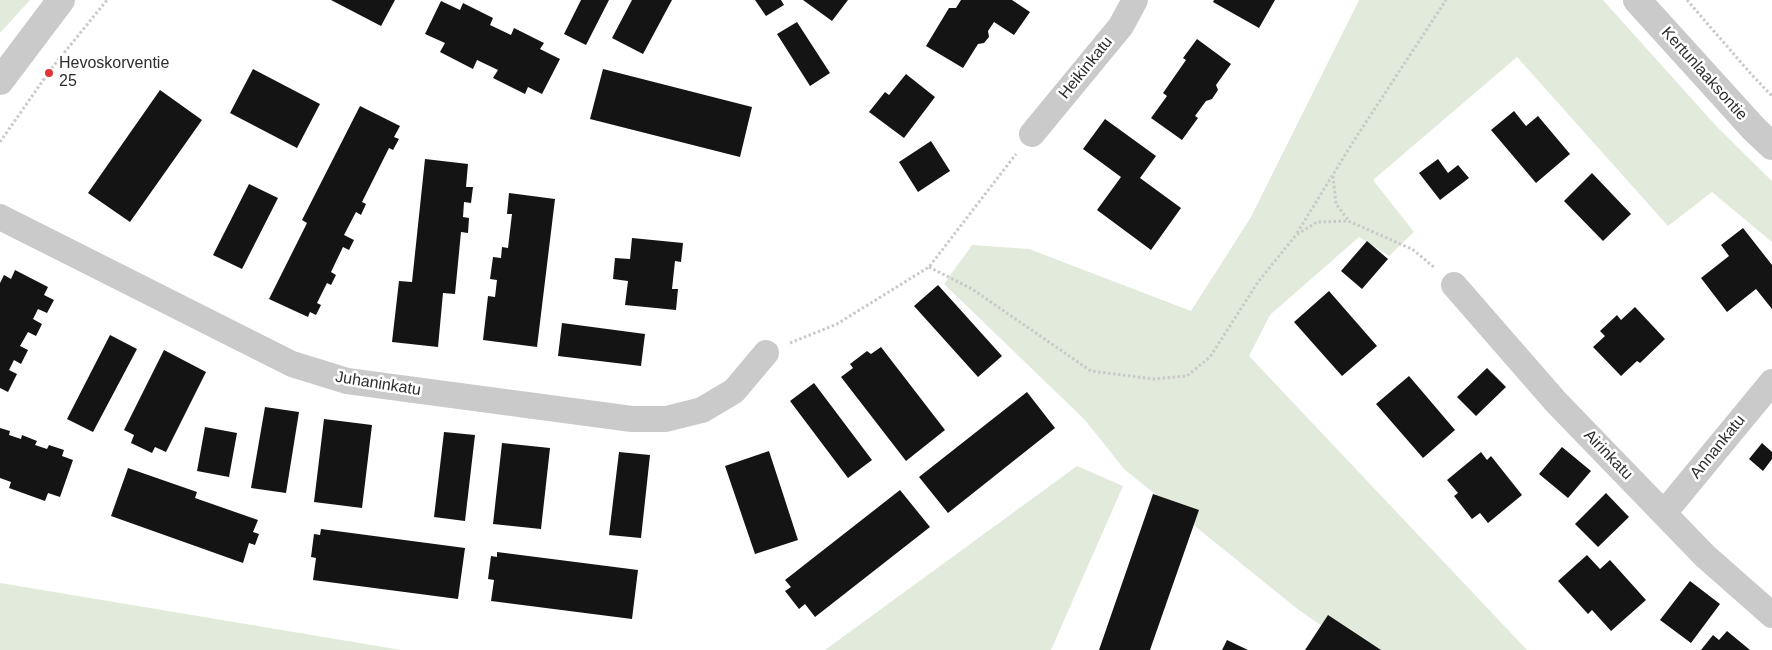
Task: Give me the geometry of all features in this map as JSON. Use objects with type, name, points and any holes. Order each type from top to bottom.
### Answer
[{"type":"street","points":[[0,81],[61,0]]},
{"type":"street","name":"Heikinkatu","points":[[1032,134],[1121,26],[1135,0]]},
{"type":"street","name":"Kertunlaaksontie","points":[[1637,0],[1754,129],[1772,146]]},
{"type":"street","name":"Juhaninkatu","points":[[0,217],[292,364],[347,382],[632,419],[666,419],[702,410],[734,391],[766,352]]},
{"type":"street","name":"Airinkatu","points":[[1454,285],[1556,402],[1705,556],[1772,615]]},
{"type":"street","name":"Annankatu","points":[[1664,513],[1772,382]]},
{"type":"path","points":[[0,142],[51,69],[107,0]]},
{"type":"path","points":[[929,267],[972,290],[1091,371],[1154,379],[1187,376],[1210,357],[1258,282],[1296,235],[1353,142],[1446,0]]},
{"type":"path","points":[[1688,0],[1772,96]]},
{"type":"path","points":[[766,352],[837,324],[929,267],[1032,134]]},
{"type":"path","points":[[1333,174],[1336,204],[1348,221]]},
{"type":"path","points":[[1296,235],[1318,222],[1348,221],[1412,249],[1454,285]]},
{"type":"green space","points":[[0,0],[30,0],[0,33]]},
{"type":"green space","points":[[1359,0],[1603,0],[1717,127],[1772,181],[1772,242],[1712,192],[1668,226],[1517,57],[1373,180],[1414,232],[1389,256],[1359,237],[1270,315],[1249,356],[1527,650],[1357,650],[1300,611],[1124,469],[1085,420],[944,284],[972,245],[1029,249],[1191,311],[1251,217]]},
{"type":"green space","points":[[1077,466],[1123,486],[1051,650],[825,650]]},
{"type":"green space","points":[[0,583],[401,650],[0,650]]},
{"type":"building","points":[[331,0],[395,0],[381,26]]},
{"type":"building","points":[[581,0],[609,0],[586,45],[564,34]]},
{"type":"building","points":[[632,0],[672,0],[643,54],[612,38]]},
{"type":"building","points":[[755,0],[781,0],[784,5],[766,16]]},
{"type":"building","points":[[803,0],[848,0],[832,21]]},
{"type":"building","points":[[961,0],[1012,0],[1030,12],[1014,35],[994,22],[988,31],[989,37],[984,43],[978,44],[963,68],[926,46],[949,8],[956,8]]},
{"type":"building","points":[[1214,0],[1275,0],[1259,28],[1213,2]]},
{"type":"building","points":[[441,1],[460,10],[463,3],[493,18],[490,25],[511,35],[514,28],[544,43],[540,49],[560,59],[542,94],[528,87],[525,94],[493,78],[498,70],[477,60],[473,69],[440,52],[445,43],[425,34]]},
{"type":"building","points":[[797,22],[830,73],[810,86],[777,34]]},
{"type":"building","points":[[1197,39],[1231,64],[1216,85],[1218,90],[1212,99],[1206,101],[1195,116],[1198,118],[1182,140],[1151,118],[1167,96],[1163,93],[1186,60],[1183,58]]},
{"type":"building","points":[[253,69],[320,104],[297,148],[230,113]]},
{"type":"building","points":[[603,69],[752,107],[740,157],[590,119]]},
{"type":"building","points":[[906,74],[935,97],[904,138],[869,112],[885,92],[889,95]]},
{"type":"building","points":[[160,90],[202,120],[130,222],[88,193]]},
{"type":"building","points":[[360,106],[400,126],[394,137],[399,139],[393,150],[389,148],[362,202],[366,204],[361,215],[356,212],[344,235],[354,240],[349,250],[343,247],[331,272],[336,275],[331,285],[327,283],[317,303],[321,305],[316,315],[310,312],[308,317],[269,299],[307,223],[302,220]]},
{"type":"building","points":[[1514,111],[1526,126],[1538,116],[1570,154],[1536,183],[1491,130]]},
{"type":"building","points":[[1105,119],[1156,156],[1140,178],[1181,208],[1151,250],[1097,210],[1121,177],[1083,149]]},
{"type":"building","points":[[931,141],[950,171],[918,192],[899,162]]},
{"type":"building","points":[[425,159],[468,164],[466,187],[473,187],[471,203],[464,202],[463,217],[469,218],[468,233],[461,232],[455,294],[443,293],[438,347],[392,342],[399,281],[412,282]]},
{"type":"building","points":[[1438,159],[1448,173],[1458,165],[1469,178],[1440,200],[1419,173]]},
{"type":"building","points":[[1592,173],[1631,214],[1603,241],[1564,201]]},
{"type":"building","points":[[249,184],[278,198],[242,269],[213,255]]},
{"type":"building","points":[[509,193],[555,199],[537,347],[483,340],[488,296],[495,297],[497,280],[490,279],[493,257],[501,258],[502,247],[508,248],[512,214],[507,214]]},
{"type":"building","points":[[1743,228],[1772,265],[1772,309],[1756,289],[1727,312],[1701,278],[1729,256],[1721,245]]},
{"type":"building","points":[[632,238],[683,243],[681,262],[675,261],[672,289],[678,289],[676,310],[625,305],[628,281],[613,279],[615,258],[630,259]]},
{"type":"building","points":[[1367,241],[1388,259],[1362,289],[1341,271]]},
{"type":"building","points":[[15,270],[48,287],[44,295],[54,300],[47,313],[38,309],[33,319],[42,324],[36,336],[28,332],[20,346],[28,350],[21,364],[14,360],[9,370],[17,374],[8,392],[0,388],[0,283],[4,275],[11,279]]},
{"type":"building","points":[[938,285],[1002,356],[978,377],[914,306]]},
{"type":"building","points":[[1329,291],[1377,346],[1342,376],[1294,322]]},
{"type":"building","points":[[1635,307],[1665,339],[1640,363],[1637,361],[1621,376],[1593,347],[1605,336],[1600,331],[1617,315],[1621,320]]},
{"type":"building","points":[[562,323],[645,334],[641,366],[558,356]]},
{"type":"building","points":[[110,335],[137,349],[93,432],[67,419]]},
{"type":"building","points":[[881,347],[945,430],[906,461],[841,377],[853,368],[850,364],[867,351],[871,354]]},
{"type":"building","points":[[164,350],[206,372],[166,452],[155,447],[152,453],[131,443],[134,435],[124,430]]},
{"type":"building","points":[[1487,368],[1506,387],[1476,416],[1457,397]]},
{"type":"building","points":[[1409,376],[1455,430],[1423,458],[1376,404]]},
{"type":"building","points":[[814,383],[872,460],[848,478],[790,401]]},
{"type":"building","points":[[1027,392],[1055,428],[948,513],[919,477]]},
{"type":"building","points":[[265,407],[299,412],[286,493],[251,488]]},
{"type":"building","points":[[324,419],[372,425],[362,508],[314,502]]},
{"type":"building","points":[[205,427],[237,433],[229,477],[197,471]]},
{"type":"building","points":[[0,428],[10,431],[9,435],[21,439],[22,435],[37,441],[35,445],[47,449],[49,445],[64,450],[62,456],[73,460],[60,497],[48,493],[45,501],[9,488],[11,482],[0,478]]},
{"type":"building","points":[[444,432],[475,435],[465,521],[434,517]]},
{"type":"building","points":[[502,443],[550,448],[541,529],[493,524]]},
{"type":"building","points":[[1762,443],[1772,452],[1772,459],[1763,471],[1749,459]]},
{"type":"building","points":[[1562,447],[1591,471],[1568,498],[1539,474]]},
{"type":"building","points":[[769,451],[798,540],[755,554],[725,466]]},
{"type":"building","points":[[619,452],[650,455],[641,538],[609,535]]},
{"type":"building","points":[[1481,452],[1487,460],[1491,456],[1522,495],[1488,523],[1480,513],[1472,519],[1454,496],[1458,493],[1447,480]]},
{"type":"building","points":[[128,468],[197,492],[195,498],[258,520],[253,532],[259,534],[255,545],[249,543],[243,563],[111,516]]},
{"type":"building","points":[[900,490],[930,527],[815,617],[805,604],[799,609],[785,591],[791,587],[785,580]]},
{"type":"building","points":[[1606,493],[1629,517],[1598,547],[1575,524]]},
{"type":"building","points":[[1153,494],[1199,510],[1150,650],[1099,650]]},
{"type":"building","points":[[321,529],[465,548],[458,599],[313,580],[316,558],[311,557],[314,534],[320,535]]},
{"type":"building","points":[[497,552],[638,570],[632,619],[491,601],[494,580],[488,579],[491,556],[497,557]]},
{"type":"building","points":[[1587,555],[1600,569],[1610,560],[1646,600],[1611,631],[1592,610],[1588,614],[1558,581]]},
{"type":"building","points":[[1690,581],[1720,604],[1691,643],[1660,620]]},
{"type":"building","points":[[1328,615],[1381,650],[1305,650]]},
{"type":"building","points":[[1727,631],[1750,650],[1701,650],[1713,635],[1719,640]]},
{"type":"building","points":[[1227,640],[1248,650],[1222,650]]},
{"type":"place","name":"Hevoskorventie 25","points":[[49,73]]}]
